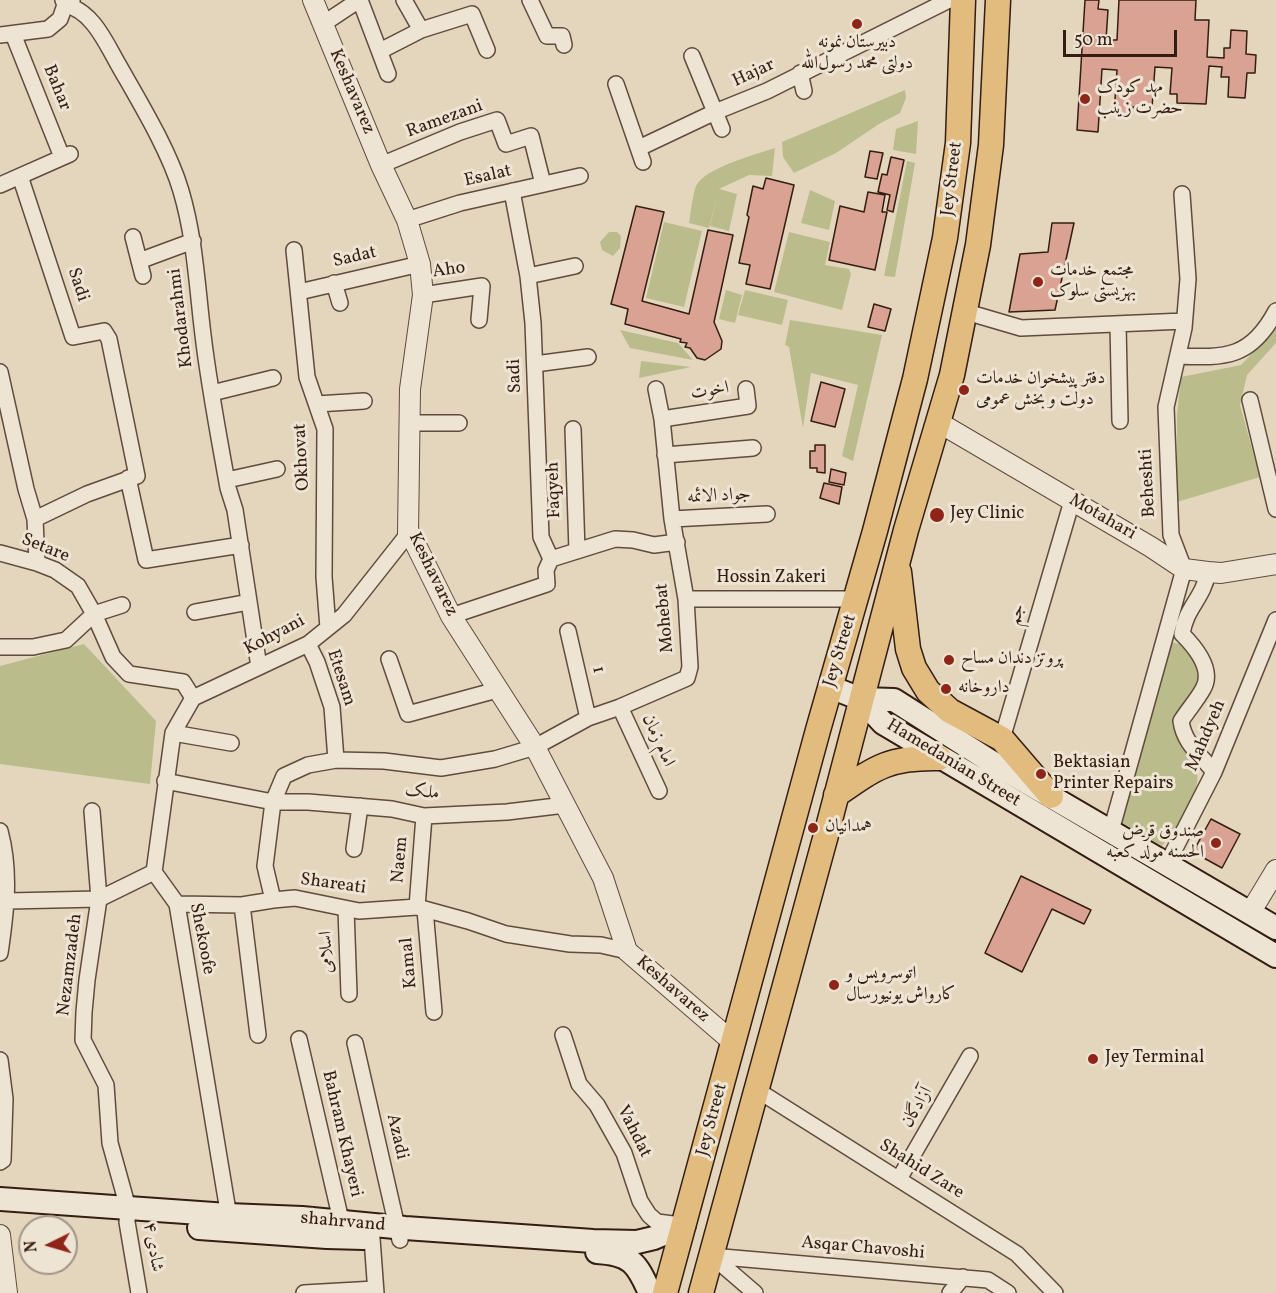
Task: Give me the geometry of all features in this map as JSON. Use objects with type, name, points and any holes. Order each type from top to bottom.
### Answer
[{"type":"main road","name":"Jey Street","points":[[665,1293],[830,687],[857,599],[915,379],[945,238],[958,143],[963,0]]},
{"type":"main road","name":"Jey Street","points":[[701,1293],[898,563],[952,375],[978,245],[991,145],[998,2]]},
{"type":"main road","points":[[898,563],[908,649],[914,668],[927,691],[950,711],[1002,740],[1051,796]]},
{"type":"main road","points":[[830,687],[861,699]]},
{"type":"main road","name":"Hamedanian Street","points":[[861,699],[883,723],[939,758],[1041,815],[1276,956]]},
{"type":"main road","name":"Hamedanian Street","points":[[861,699],[894,700],[1051,796],[1276,928]]},
{"type":"main road","points":[[836,795],[862,776],[888,762],[913,757],[939,758]]},
{"type":"main road","points":[[1209,916],[1216,914],[1221,905],[1221,896]]},
{"type":"main road","name":"shahrvand","points":[[0,1199],[128,1215],[230,1223],[302,1218],[344,1230],[616,1253],[632,1262],[643,1276],[650,1293]]},
{"type":"main road","name":"shahrvand","points":[[0,1213],[128,1215]]},
{"type":"main road","name":"shahrvand","points":[[398,1234],[637,1242],[654,1238],[684,1225]]},
{"type":"street","name":"Keshavarez","points":[[312,0],[381,165],[407,220],[420,264],[423,295],[410,388],[408,423],[408,534],[411,535],[452,616],[535,747],[603,878],[627,951],[734,1043]]},
{"type":"street","points":[[323,24],[360,0],[388,74]]},
{"type":"street","points":[[404,0],[421,30]]},
{"type":"street","points":[[530,0],[547,36],[562,36],[564,45]]},
{"type":"street","name":"Hajar","points":[[616,84],[641,155],[715,112],[766,91],[949,0]]},
{"type":"street","points":[[7,34],[48,29],[60,19],[68,2]]},
{"type":"street","name":"Khodarahmi","points":[[68,2],[92,22],[141,104],[180,189],[193,241],[203,337],[226,480],[235,510],[241,545],[259,667]]},
{"type":"street","points":[[380,51],[421,30],[472,14],[487,50]]},
{"type":"street","name":"Bahar","points":[[7,34],[66,155],[20,176]]},
{"type":"street","points":[[692,56],[722,129]]},
{"type":"street","points":[[800,73],[804,91]]},
{"type":"street","name":"Ramezani","points":[[381,165],[460,132],[497,120],[506,144],[531,136],[543,184]]},
{"type":"street","points":[[0,185],[20,176]]},
{"type":"street","name":"Sadi","points":[[20,176],[73,337],[104,331],[109,339],[133,477]]},
{"type":"street","name":"Esalat","points":[[407,220],[460,203],[580,176]]},
{"type":"street","name":"Sadi","points":[[512,191],[528,276],[536,364],[541,537],[551,559]]},
{"type":"street","name":"Beheshti","points":[[1182,194],[1188,279],[1178,356],[1166,407],[1171,535],[1184,568]]},
{"type":"street","points":[[133,237],[141,268],[193,241]]},
{"type":"street","name":"Okhovat","points":[[294,250],[303,356],[307,377],[325,429],[324,577],[328,628]]},
{"type":"street","name":"Sadat","points":[[299,292],[420,264]]},
{"type":"street","points":[[528,276],[575,266]]},
{"type":"street","points":[[334,283],[340,303]]},
{"type":"street","name":"Aho","points":[[423,295],[483,286],[479,320]]},
{"type":"street","points":[[964,311],[1021,328],[1184,321]]},
{"type":"street","points":[[1178,356],[1216,357],[1238,352],[1266,330],[1276,311]]},
{"type":"street","points":[[1118,324],[1120,421]]},
{"type":"street","points":[[536,364],[588,357]]},
{"type":"street","points":[[0,372],[26,489],[35,519],[37,563]]},
{"type":"street","points":[[212,393],[273,378]]},
{"type":"street","name":"Mohebat","points":[[336,760],[384,761],[441,768],[495,759],[535,747],[588,718],[687,678],[690,667],[686,599],[672,519],[662,419],[656,389]]},
{"type":"street","name":"اخوت","points":[[662,419],[748,406],[746,389]]},
{"type":"street","points":[[1251,400],[1276,509]]},
{"type":"street","points":[[317,404],[364,401]]},
{"type":"street","name":"Motahari","points":[[938,422],[1184,568],[1221,573],[1276,564]]},
{"type":"street","points":[[408,423],[459,423]]},
{"type":"street","name":"Faqyeh","points":[[573,429],[577,551]]},
{"type":"street","points":[[665,455],[753,447]]},
{"type":"street","points":[[226,480],[277,469]]},
{"type":"street","points":[[35,519],[87,494],[133,477],[146,560],[241,545]]},
{"type":"street","name":"جم","points":[[1002,740],[1072,501]]},
{"type":"street","name":"جواد الائمه","points":[[672,519],[768,514]]},
{"type":"street","name":"Kohyani","points":[[193,698],[308,644],[345,615],[408,534]]},
{"type":"street","points":[[452,616],[547,584],[546,570],[551,559],[615,539],[654,545],[677,542]]},
{"type":"street","name":"Setare","points":[[0,553],[54,570],[78,586],[94,614]]},
{"type":"street","points":[[1111,831],[1184,568]]},
{"type":"street","points":[[1208,572],[1205,587],[1184,621],[1182,634],[1192,644],[1207,671],[1204,687],[1181,721],[1183,734],[1189,744],[1214,772]]},
{"type":"street","name":"Hossin Zakeri","points":[[686,599],[857,599]]},
{"type":"street","points":[[195,612],[249,602]]},
{"type":"street","points":[[0,647],[33,647],[66,640],[94,614],[122,605]]},
{"type":"street","points":[[8,902],[99,900],[154,872],[173,733],[193,698],[183,682],[129,674],[113,657],[94,614]]},
{"type":"street","name":"Mahdyeh","points":[[1167,864],[1214,772],[1276,620]]},
{"type":"street","name":"1","points":[[568,632],[588,718]]},
{"type":"street","name":"Etesam","points":[[308,644],[317,662],[332,707],[336,760]]},
{"type":"street","points":[[389,659],[408,714],[497,690]]},
{"type":"street","name":"امام زمان","points":[[620,707],[659,792]]},
{"type":"street","points":[[173,733],[231,743]]},
{"type":"street","name":"Shareati","points":[[336,760],[308,765],[284,776],[273,802],[265,866],[273,900],[295,898],[358,911],[421,908],[506,934],[570,944],[601,945],[627,951]]},
{"type":"street","points":[[165,781],[273,802]]},
{"type":"street","name":"ملک","points":[[273,802],[308,802],[392,809],[424,816],[507,812],[564,805]]},
{"type":"street","points":[[354,849],[360,807]]},
{"type":"street","name":"Nezamzadeh","points":[[92,811],[99,900],[84,1012],[83,1040],[106,1085],[110,1143],[128,1215]]},
{"type":"street","name":"Naem","points":[[421,908],[424,816]]},
{"type":"street","points":[[0,831],[7,860],[8,902],[1,943]]},
{"type":"street","points":[[1250,912],[1276,870]]},
{"type":"street","name":"Shekoofe","points":[[154,872],[177,904],[230,1223]]},
{"type":"street","points":[[177,904],[242,905],[273,900]]},
{"type":"street","points":[[242,905],[258,1035]]},
{"type":"street","name":"Kamal","points":[[421,908],[434,1012]]},
{"type":"street","name":"اسلامی","points":[[346,909],[349,994]]},
{"type":"street","name":"Vahdat","points":[[563,1035],[579,1084],[597,1105],[624,1153],[640,1201],[649,1215],[657,1222],[684,1225]]},
{"type":"street","name":"Bahram Khayeri","points":[[299,1039],[344,1230]]},
{"type":"street","name":"Azadi","points":[[355,1043],[398,1234]]},
{"type":"street","name":"آزادگان","points":[[899,1179],[970,1056]]},
{"type":"street","points":[[0,1060],[5,1099],[3,1160],[0,1162]]},
{"type":"street","name":"Shahid Zare","points":[[757,1090],[1017,1254],[1055,1293]]},
{"type":"street","name":"شادی ۴","points":[[128,1215],[139,1293]]},
{"type":"street","points":[[304,1293],[376,1291],[371,1231]]},
{"type":"street","points":[[0,1235],[7,1293]]},
{"type":"street","points":[[711,1256],[756,1293]]},
{"type":"street","name":"Asqar Chavoshi","points":[[711,1256],[988,1280],[1008,1293]]},
{"type":"street","points":[[950,1293],[963,1277]]},
{"type":"green space","points":[[905,90],[906,98],[900,113],[879,124],[836,153],[794,173],[783,157],[782,142]]},
{"type":"green space","points":[[918,121],[916,154],[893,150],[896,129]]},
{"type":"green space","points":[[775,148],[772,176],[749,175],[719,189],[737,194],[729,231],[710,226],[717,197],[709,228],[689,223],[696,186],[701,179],[732,162]]},
{"type":"green space","points":[[907,161],[915,163],[895,277],[884,276]]},
{"type":"green space","points":[[810,190],[835,201],[829,230],[801,223]]},
{"type":"green space","points":[[664,222],[702,231],[684,307],[646,298]]},
{"type":"green space","points":[[609,232],[617,232],[621,236],[620,248],[613,256],[602,250],[600,242]]},
{"type":"green space","points":[[789,232],[830,242],[825,265],[849,269],[851,274],[842,310],[774,292]]},
{"type":"green space","points":[[726,290],[742,295],[735,323],[719,319]]},
{"type":"green space","points":[[745,290],[788,300],[782,325],[738,315]]},
{"type":"green space","points":[[790,320],[882,335],[853,461],[842,456],[858,385],[811,373],[803,428],[789,347],[785,345]]},
{"type":"green space","points":[[1276,328],[1276,343],[1247,375],[1240,405],[1260,477],[1177,502],[1177,414],[1181,377],[1241,365]]},
{"type":"green space","points":[[620,330],[678,343],[693,360],[630,348]]},
{"type":"green space","points":[[641,361],[691,367],[639,378]]},
{"type":"green space","points":[[1169,642],[1186,645],[1197,670],[1196,686],[1172,722],[1177,738],[1197,769],[1197,781],[1195,793],[1184,817],[1162,846],[1121,822]]},
{"type":"green space","points":[[84,644],[156,721],[150,784],[0,764],[0,666]]},
{"type":"building","points":[[1085,0],[1099,0],[1098,9],[1108,10],[1106,40],[1117,40],[1119,0],[1196,0],[1195,20],[1209,20],[1207,57],[1224,58],[1224,48],[1230,48],[1231,30],[1247,31],[1246,54],[1256,55],[1255,73],[1247,73],[1245,98],[1228,97],[1229,77],[1221,77],[1222,67],[1209,66],[1206,104],[1177,103],[1177,94],[1170,94],[1172,68],[1155,67],[1152,108],[1133,107],[1132,115],[1114,114],[1117,70],[1102,69],[1098,132],[1077,130]]},
{"type":"building","points":[[870,151],[883,153],[877,179],[865,177]]},
{"type":"building","points":[[891,157],[904,160],[893,212],[887,210],[890,195],[878,192],[882,174],[887,175]]},
{"type":"building","points":[[766,178],[794,185],[770,289],[746,284],[750,265],[739,263],[753,186],[763,189]]},
{"type":"building","points":[[868,192],[885,195],[882,212],[887,212],[875,270],[829,260],[840,206],[864,212]]},
{"type":"building","points":[[636,206],[664,212],[642,301],[689,314],[708,230],[733,235],[714,322],[722,341],[721,349],[705,360],[697,358],[690,348],[685,347],[687,343],[680,342],[681,339],[625,324],[628,309],[611,304]]},
{"type":"building","name":"مجتمع خدمات بهزیستی سلوک","points":[[1052,223],[1074,223],[1055,310],[1009,312],[1020,254],[1048,252]]},
{"type":"building","points":[[874,304],[891,309],[885,331],[868,327]]},
{"type":"building","points":[[821,382],[845,389],[835,427],[811,421]]},
{"type":"building","points":[[815,445],[825,445],[825,473],[817,472],[817,468],[810,468],[810,451],[815,451]]},
{"type":"building","points":[[831,469],[846,473],[844,485],[829,482]]},
{"type":"building","points":[[824,483],[842,487],[839,504],[820,498]]},
{"type":"building","name":"صندوق قرض الحسنه مولد کعبه","points":[[1211,819],[1240,834],[1222,868],[1193,852]]},
{"type":"building","points":[[1021,876],[1091,910],[1084,924],[1052,909],[1022,972],[985,953]]},
{"type":"place","name":"دبیرستان نمونه دولتی محمد رسول‌الله","points":[[857,24]]},
{"type":"place","name":"مهد کودک حضرت زینب","points":[[1085,99]]},
{"type":"place","name":"مجتمع خدمات بهزیستی سلوک","points":[[1038,282]]},
{"type":"place","name":"دفتر پیشخوان خدمات دولت و بخش عمومی","points":[[964,390]]},
{"type":"place","name":"Jey Clinic","points":[[937,515]]},
{"type":"place","name":"پروتز دندان مساح","points":[[949,660]]},
{"type":"place","name":"داروخانه","points":[[946,689]]},
{"type":"place","name":"Bektasian Printer Repairs","points":[[1041,774]]},
{"type":"place","name":"همدانیان","points":[[813,828]]},
{"type":"place","name":"صندوق قرض الحسنه مولد کعبه","points":[[1216,843]]},
{"type":"place","name":"اتوسرویس و کارواش یونیورسال","points":[[834,985]]},
{"type":"place","name":"Jey Terminal","points":[[1093,1059]]}]
